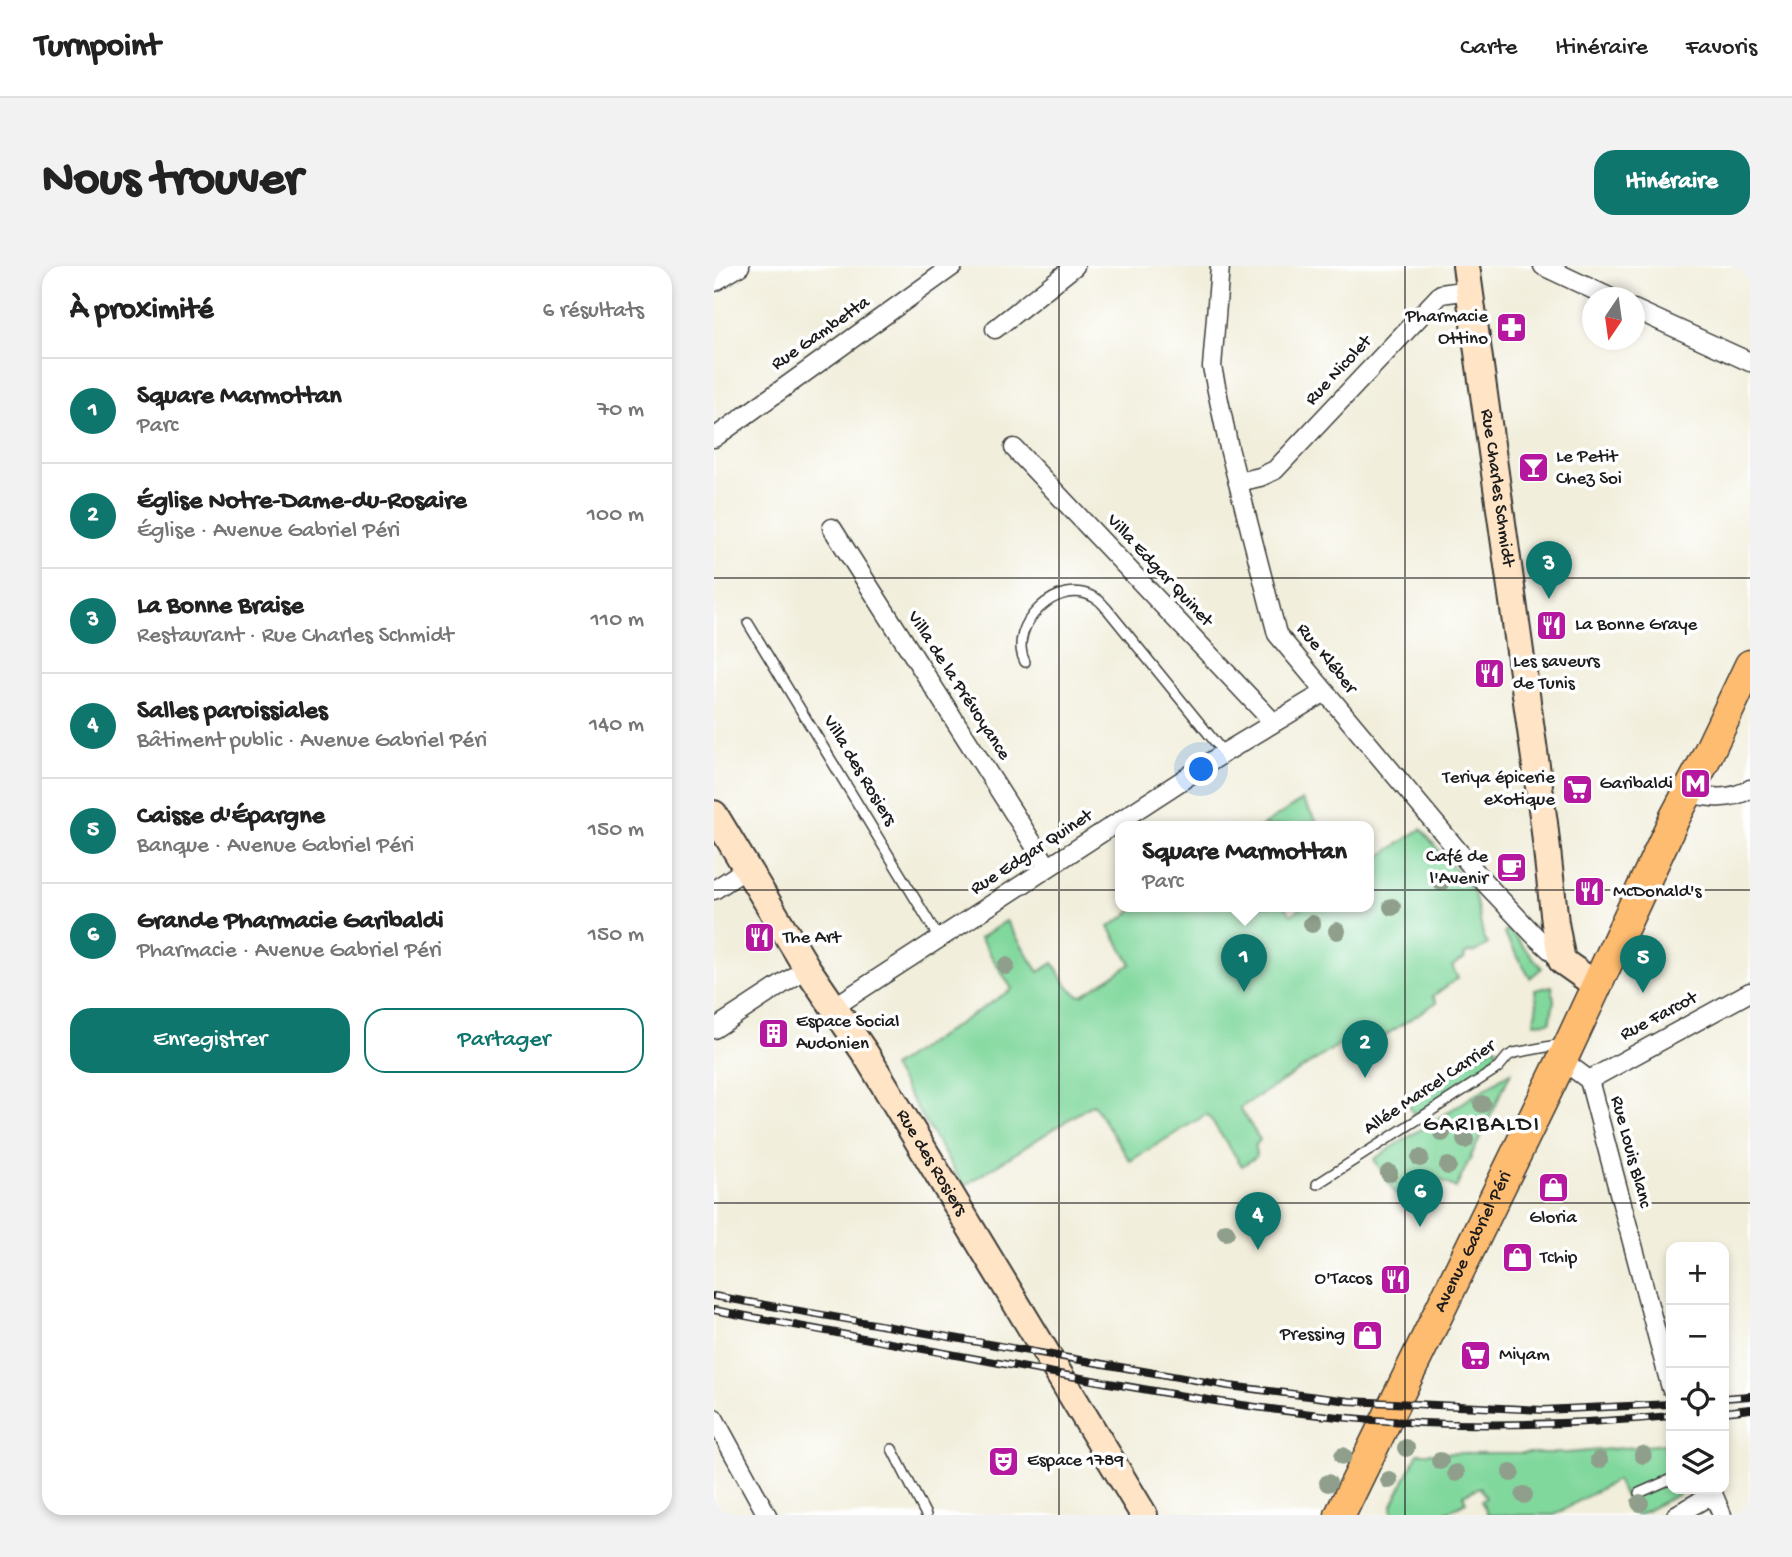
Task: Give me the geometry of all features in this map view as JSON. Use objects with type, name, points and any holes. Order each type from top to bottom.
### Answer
[{"type":"main road","name":"Avenue Gabriel Péri","points":[[1340,1515],[1566,1052],[1750,665]]},
{"type":"street","points":[[714,282],[740,266]]},
{"type":"street","name":"Rue Gambetta","points":[[714,438],[953,266]]},
{"type":"street","points":[[995,329],[1075,266]]},
{"type":"street","name":"Rue Kléber","points":[[1220,266],[1212,367],[1238,482],[1278,634],[1485,883],[1562,961]]},
{"type":"street","points":[[1542,266],[1587,287]]},
{"type":"street","name":"Rue Nicolet","points":[[1238,482],[1275,470],[1441,294],[1468,278]]},
{"type":"street","name":"Rue Charles Schmidt","points":[[1468,278],[1562,961]]},
{"type":"street","points":[[1645,314],[1750,362]]},
{"type":"street","name":"Villa Edgar Quinet","points":[[1014,448],[1273,722]]},
{"type":"street","name":"Villa de la Prévoyance","points":[[832,528],[1048,867]]},
{"type":"street","name":"Rue Edgar Quinet","points":[[1119,821],[1273,722],[1325,692]]},
{"type":"street","points":[[1688,793],[1721,798],[1750,789]]},
{"type":"street","name":"Rue des Rosiers","points":[[714,814],[807,968],[834,1007],[1024,1314],[1135,1510]]},
{"type":"street","name":"Rue Edgar Quinet","points":[[834,1007],[1115,824]]},
{"type":"street","points":[[714,890],[746,869]]},
{"type":"street","points":[[1562,961],[1596,985]]},
{"type":"street","points":[[714,1029],[807,968]]},
{"type":"street","name":"Rue Farcot","points":[[1589,1080],[1750,992]]},
{"type":"street","name":"Rue Louis Blanc","points":[[1566,1052],[1589,1080],[1666,1369]]},
{"type":"street","points":[[714,1418],[767,1515]]},
{"type":"street","points":[[1676,1515],[1708,1494]]},
{"type":"street","points":[[1713,1494],[1722,1515]]},
{"type":"lane","points":[[1025,662],[1019,643],[1037,610],[1056,597],[1070,593],[1083,593],[1095,598],[1107,609],[1224,753]]},
{"type":"lane","name":"Villa des Rosiers","points":[[748,623],[939,938]]},
{"type":"lane","name":"Allée Marcel Carrier","points":[[1317,1184],[1498,1068],[1507,1056],[1514,1053],[1566,1052]]},
{"type":"lane","points":[[892,1449],[926,1515]]},
{"type":"lane","points":[[1639,1493],[1666,1481]]},
{"type":"green space","points":[[1302,800],[1317,821],[1270,821]]},
{"type":"green space","points":[[1421,829],[1474,892],[1484,939],[1488,944],[1464,955],[1465,958],[1452,966],[1458,978],[1433,996],[1437,1002],[1370,1045],[1361,1031],[1240,1108],[1260,1140],[1255,1146],[1256,1157],[1242,1166],[1207,1114],[1130,1161],[1093,1104],[964,1186],[892,1067],[1012,989],[980,938],[1006,921],[1039,972],[1053,963],[1067,985],[1078,995],[1082,995],[1131,964],[1109,927],[1131,912],[1289,912],[1291,915],[1295,912],[1374,912],[1374,860]]},
{"type":"green space","points":[[1508,929],[1542,968],[1530,978],[1504,933]]},
{"type":"green space","points":[[1552,986],[1554,1001],[1550,1022],[1534,1023],[1537,1003],[1535,990]]},
{"type":"green space","points":[[1494,1046],[1497,1049],[1492,1059],[1473,1078],[1414,1115],[1406,1101]]},
{"type":"green space","points":[[1511,1072],[1456,1188],[1430,1176],[1396,1195],[1374,1159]]},
{"type":"green space","points":[[1666,1444],[1666,1494],[1679,1494],[1635,1515],[1616,1480],[1554,1515],[1488,1515],[1481,1501],[1486,1498],[1480,1487],[1463,1495],[1466,1502],[1441,1515],[1393,1515],[1392,1505],[1418,1453],[1567,1453]]},
{"type":"railway","points":[[714,1296],[1229,1386],[1349,1401],[1543,1410],[1666,1404]]},
{"type":"railway","points":[[714,1310],[1133,1387],[1297,1412],[1380,1421],[1463,1424],[1547,1424],[1666,1416]]},
{"type":"railway","points":[[1729,1398],[1750,1396]]},
{"type":"railway","points":[[1729,1411],[1750,1409]]},
{"type":"place","name":"Pharmacie Ottino","points":[[1511,328]]},
{"type":"place","name":"Le Petit Chez Soi","points":[[1533,468]]},
{"type":"place","name":"La Bonne Braise","points":[[1549,599]]},
{"type":"place","name":"La Bonne Graye","points":[[1552,625]]},
{"type":"place","name":"Les saveurs de Tunis","points":[[1490,673]]},
{"type":"place","name":"Garibaldi","points":[[1696,784]]},
{"type":"place","name":"Teriya épicerie exotique","points":[[1578,789]]},
{"type":"place","name":"Café de l'Avenir","points":[[1511,868]]},
{"type":"place","name":"McDonald's","points":[[1590,892]]},
{"type":"place","name":"The Art","points":[[760,938]]},
{"type":"place","name":"Square Marmottan","points":[[1244,992]]},
{"type":"place","name":"Caisse d'Épargne","points":[[1643,993]]},
{"type":"place","name":"Espace Social Audonien","points":[[773,1033]]},
{"type":"place","name":"Église Notre-Dame-du-Rosaire","points":[[1365,1078]]},
{"type":"place","name":"Gloria","points":[[1553,1187]]},
{"type":"place","name":"Grande Pharmacie Garibaldi","points":[[1420,1227]]},
{"type":"place","name":"Salles paroissiales","points":[[1258,1250]]},
{"type":"place","name":"Tchip","points":[[1517,1258]]},
{"type":"place","name":"O'Tacos","points":[[1395,1279]]},
{"type":"place","name":"Pressing","points":[[1368,1335]]},
{"type":"place","name":"Miyam","points":[[1476,1355]]},
{"type":"place","name":"Espace 1789","points":[[1004,1461]]},
{"type":"district","name":"GARIBALDI","points":[[1482,1125]]}]
